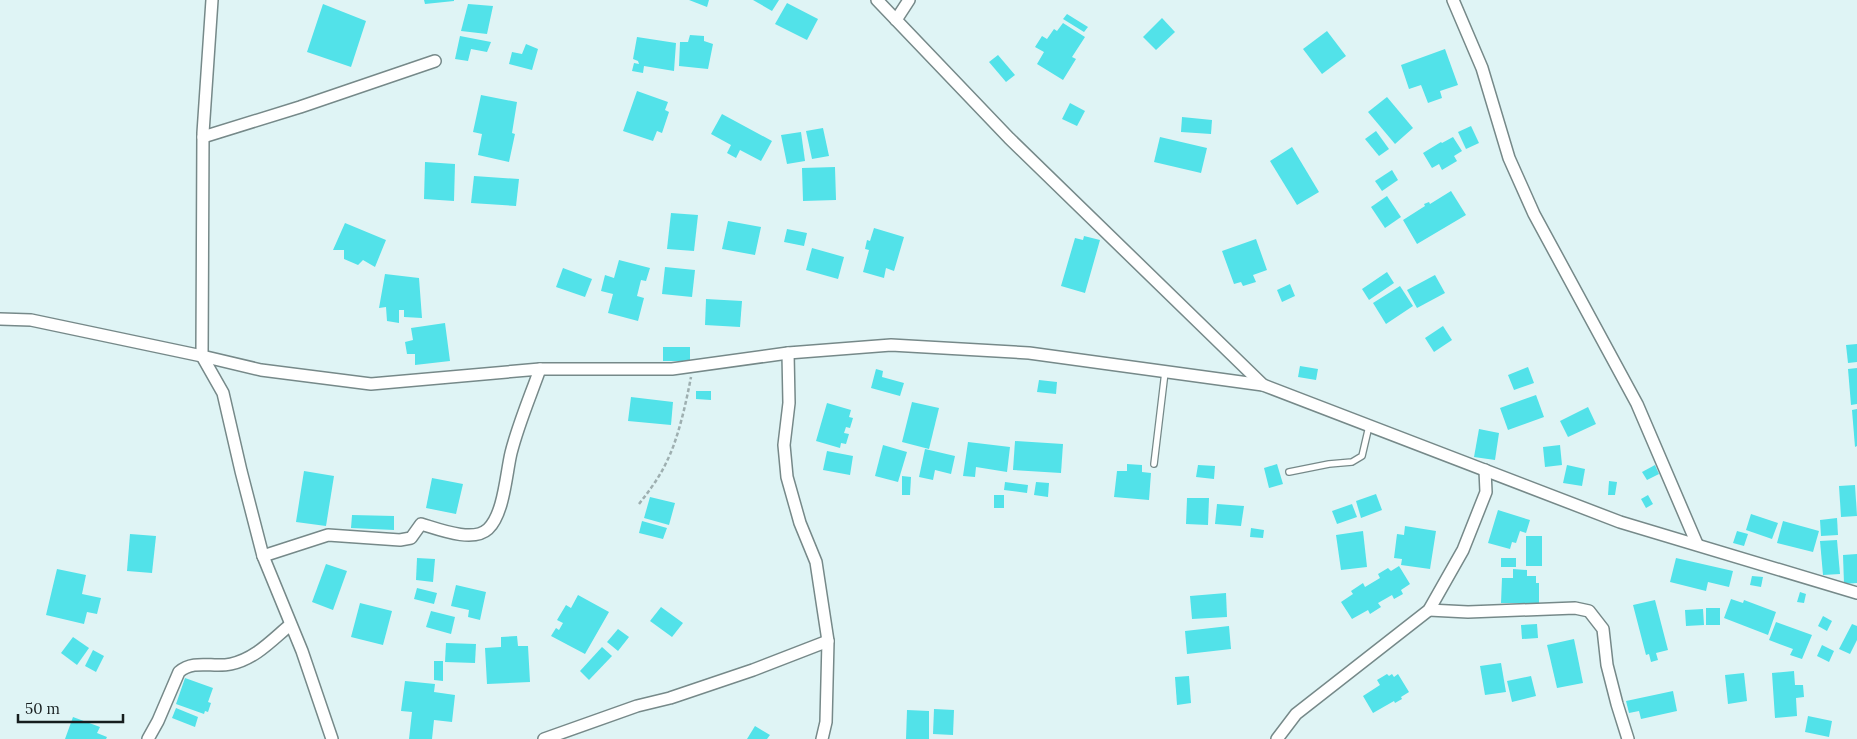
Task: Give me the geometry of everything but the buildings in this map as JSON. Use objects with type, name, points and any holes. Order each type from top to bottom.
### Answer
[{"type":"street","points":[[212,0],[203,137],[202,356],[223,393],[263,556],[302,651],[332,739]]},
{"type":"street","points":[[877,0],[1009,138],[1263,385]]},
{"type":"street","points":[[896,20],[909,0]]},
{"type":"street","points":[[1454,0],[1482,68],[1509,158],[1534,214],[1637,404],[1697,544]]},
{"type":"street","points":[[203,137],[300,107],[435,61]]},
{"type":"street","points":[[0,319],[31,320],[261,370],[371,384],[540,369],[672,369],[788,353],[891,344],[1029,353],[1263,385],[1620,522],[1857,593]]},
{"type":"street","points":[[788,353],[789,402],[784,445],[786,477],[800,523],[816,562],[828,641],[826,722],[822,739]]},
{"type":"street","points":[[263,556],[328,535],[400,540],[411,538],[422,524],[467,536],[488,530],[497,515],[511,452],[540,369]]},
{"type":"street","points":[[1277,739],[1296,714],[1430,610],[1463,550],[1486,492],[1485,470]]},
{"type":"street","points":[[1430,610],[1468,612],[1575,608],[1589,611],[1603,629],[1607,665],[1628,739]]},
{"type":"street","points":[[148,739],[158,721],[179,672],[192,665],[230,664],[243,660],[259,651],[290,625]]},
{"type":"street","points":[[544,739],[637,706],[670,698],[753,670],[828,641]]},
{"type":"lane","points":[[1154,464],[1165,372]]},
{"type":"lane","points":[[1289,472],[1329,464],[1352,462],[1362,456],[1369,426]]},
{"type":"path","points":[[639,504],[667,461],[685,408],[694,366]]}]
